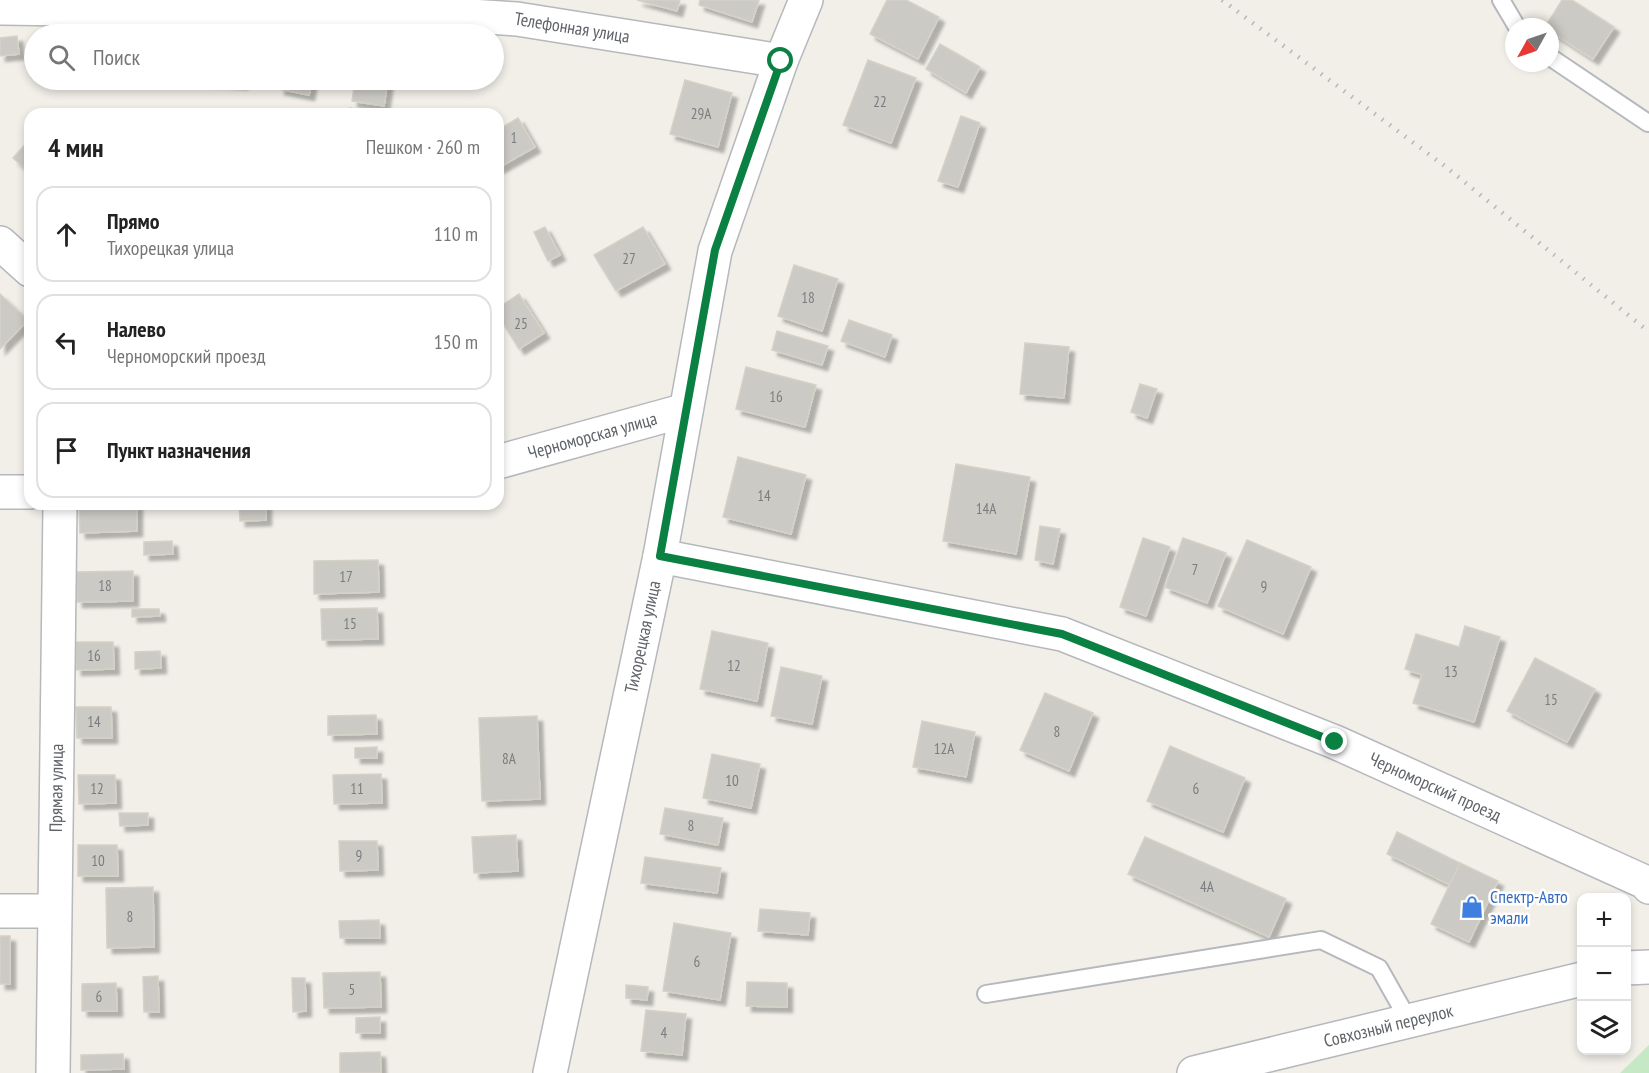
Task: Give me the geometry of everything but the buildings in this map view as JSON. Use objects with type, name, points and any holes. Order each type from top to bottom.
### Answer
[{"type":"street","name":"Тихорецкая улица","points":[[550,1073],[660,556],[715,250],[781,61],[806,0]]},
{"type":"street","name":"Телефонная улица","points":[[0,8],[439,7],[781,61]]},
{"type":"street","points":[[0,243],[24,265]]},
{"type":"street","name":"Черноморская улица","points":[[504,460],[686,410]]},
{"type":"street","points":[[0,492],[24,492]]},
{"type":"street","name":"Прямая улица","points":[[53,1073],[60,510]]},
{"type":"street","name":"Черноморский проезд","points":[[660,556],[1062,634],[1335,742],[1647,883],[1649,887]]},
{"type":"street","points":[[0,911],[54,911]]},
{"type":"street","points":[[1631,968],[1649,967]]},
{"type":"street","name":"Совхозный переулок","points":[[1194,1073],[1577,980]]},
{"type":"lane","points":[[1501,0],[1511,18]]},
{"type":"lane","points":[[1559,63],[1648,123]]},
{"type":"lane","points":[[986,994],[1321,940],[1379,968],[1409,1021]]},
{"type":"green space","points":[[1649,1045],[1649,1073],[1620,1073]]},
{"type":"railway","points":[[1222,0],[1446,167],[1649,332]]},
{"type":"place","name":"Спектр-Авто эмали","points":[[1472,907]]},
{"type":"route","points":[[781,61],[715,250],[660,556],[1062,634],[1335,742]]}]
